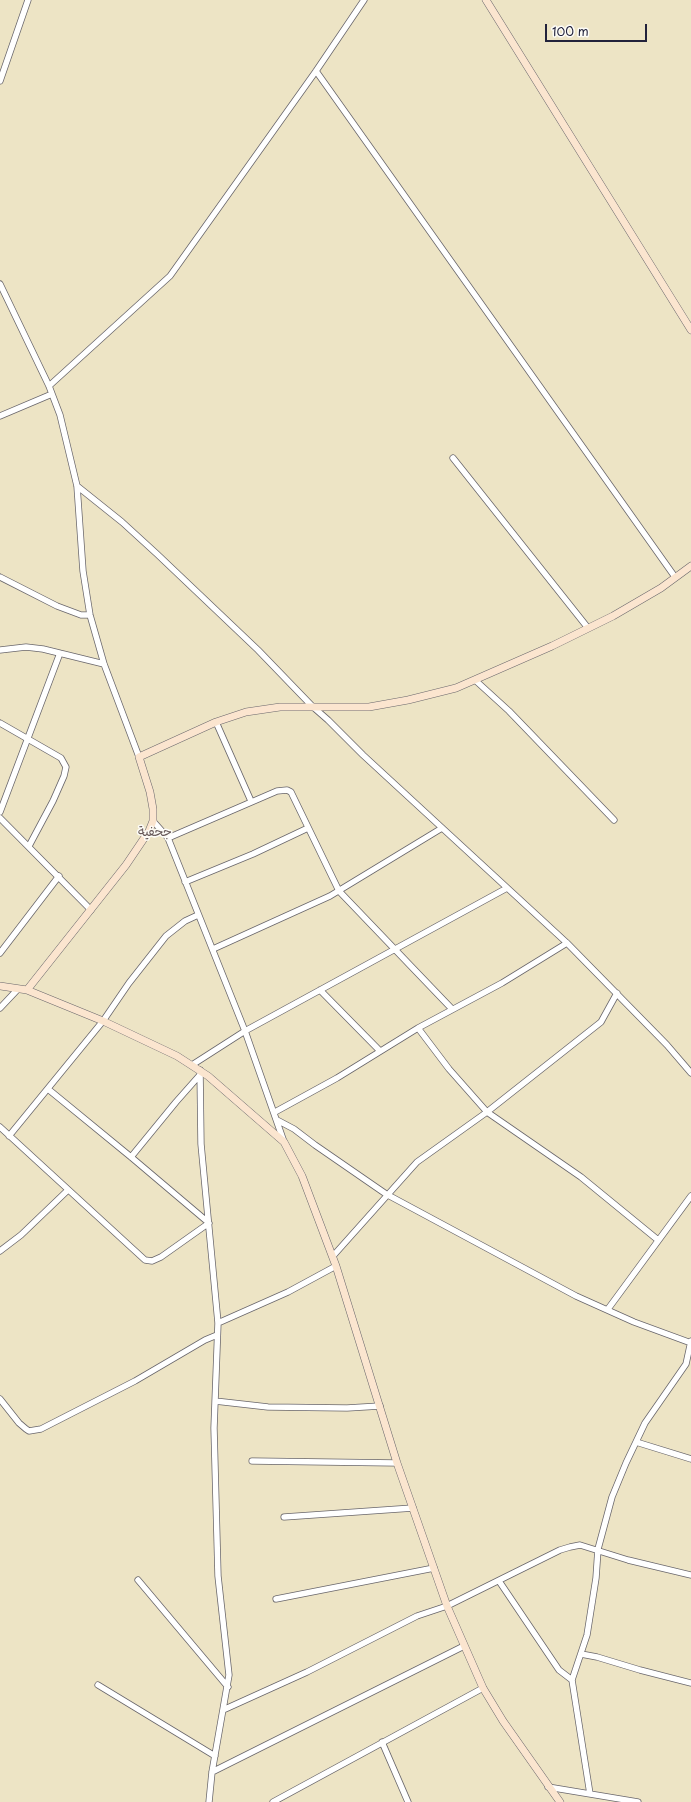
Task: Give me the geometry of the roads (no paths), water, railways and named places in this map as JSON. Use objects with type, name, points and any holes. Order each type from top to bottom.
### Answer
[{"type":"street","points":[[0,81],[28,0]]},
{"type":"street","points":[[49,386],[170,276],[316,71],[364,0]]},
{"type":"street","points":[[486,0],[691,330]]},
{"type":"street","points":[[316,71],[676,577]]},
{"type":"street","points":[[0,284],[49,386],[60,415],[77,486],[83,571],[90,615],[104,664],[139,757],[150,792],[153,809],[153,821],[143,841],[91,910],[27,990]]},
{"type":"street","points":[[0,416],[52,394]]},
{"type":"street","points":[[453,458],[588,628]]},
{"type":"street","points":[[77,486],[122,522],[157,554],[258,650],[363,756],[567,943],[667,1044],[691,1073]]},
{"type":"street","points":[[139,757],[216,722],[259,709],[312,706],[369,707],[435,694],[475,680],[588,628],[639,601],[691,566]]},
{"type":"street","points":[[0,577],[57,606],[81,614],[90,615]]},
{"type":"street","points":[[0,650],[26,647],[60,653],[104,664]]},
{"type":"street","points":[[0,812],[60,653]]},
{"type":"street","points":[[475,680],[509,711],[614,820]]},
{"type":"street","points":[[216,722],[251,801]]},
{"type":"street","points":[[0,723],[61,758],[66,767],[64,776],[53,802],[29,846]]},
{"type":"street","points":[[168,838],[251,801],[276,791],[288,790],[291,792],[338,891],[452,1009]]},
{"type":"street","points":[[0,818],[91,910]]},
{"type":"street","points":[[153,821],[168,838],[245,1031],[275,1112],[284,1142],[302,1176],[336,1266],[397,1463],[447,1606],[483,1688],[503,1721],[560,1802]]},
{"type":"street","points":[[185,882],[253,854],[308,828]]},
{"type":"street","points":[[213,949],[316,903],[442,828]]},
{"type":"street","points":[[0,953],[59,876]]},
{"type":"street","points":[[192,1065],[245,1031],[507,888]]},
{"type":"street","points":[[9,1136],[103,1021],[129,983],[166,936],[186,921],[198,915]]},
{"type":"street","points":[[275,1112],[337,1078],[418,1028],[502,983],[567,943]]},
{"type":"street","points":[[2,986],[27,990],[151,1042],[192,1065],[284,1142]]},
{"type":"street","points":[[0,1008],[18,989]]},
{"type":"street","points":[[320,990],[380,1051]]},
{"type":"street","points":[[332,1256],[386,1194],[425,1155],[487,1112],[600,1022],[617,993]]},
{"type":"street","points":[[418,1028],[450,1069],[487,1112],[581,1177],[658,1240]]},
{"type":"street","points":[[131,1157],[200,1073]]},
{"type":"street","points":[[200,1073],[201,1144],[218,1323],[214,1450],[218,1562],[229,1665],[228,1687],[212,1772],[209,1802]]},
{"type":"street","points":[[48,1089],[209,1223]]},
{"type":"street","points":[[277,1120],[294,1129],[386,1194],[576,1296],[608,1309],[634,1322],[691,1342],[686,1364],[654,1407],[636,1442],[612,1497],[598,1549],[587,1635],[572,1680],[590,1794]]},
{"type":"street","points":[[0,1127],[140,1256],[149,1261],[161,1258],[209,1223]]},
{"type":"street","points":[[0,1251],[21,1235],[68,1190]]},
{"type":"street","points":[[608,1309],[691,1196]]},
{"type":"street","points":[[218,1323],[288,1292],[336,1266]]},
{"type":"street","points":[[0,1399],[19,1423],[26,1429],[40,1429],[135,1380],[205,1340],[217,1335]]},
{"type":"street","points":[[215,1401],[268,1407],[347,1408],[380,1406]]},
{"type":"street","points":[[636,1442],[691,1459]]},
{"type":"street","points":[[252,1461],[397,1463]]},
{"type":"street","points":[[284,1517],[413,1508]]},
{"type":"street","points":[[223,1710],[307,1672],[417,1616],[447,1606],[560,1550],[570,1547],[580,1545],[598,1549],[628,1560],[691,1575]]},
{"type":"street","points":[[276,1599],[434,1568]]},
{"type":"street","points":[[138,1580],[228,1687]]},
{"type":"street","points":[[499,1581],[559,1670],[572,1680]]},
{"type":"street","points":[[212,1772],[464,1646]]},
{"type":"street","points":[[581,1654],[691,1683]]},
{"type":"street","points":[[98,1685],[215,1756]]},
{"type":"street","points":[[273,1802],[483,1688]]},
{"type":"street","points":[[382,1742],[408,1802]]},
{"type":"street","points":[[548,1787],[638,1802]]},
{"type":"district","name":"جحفية","points":[[155,832]]}]
